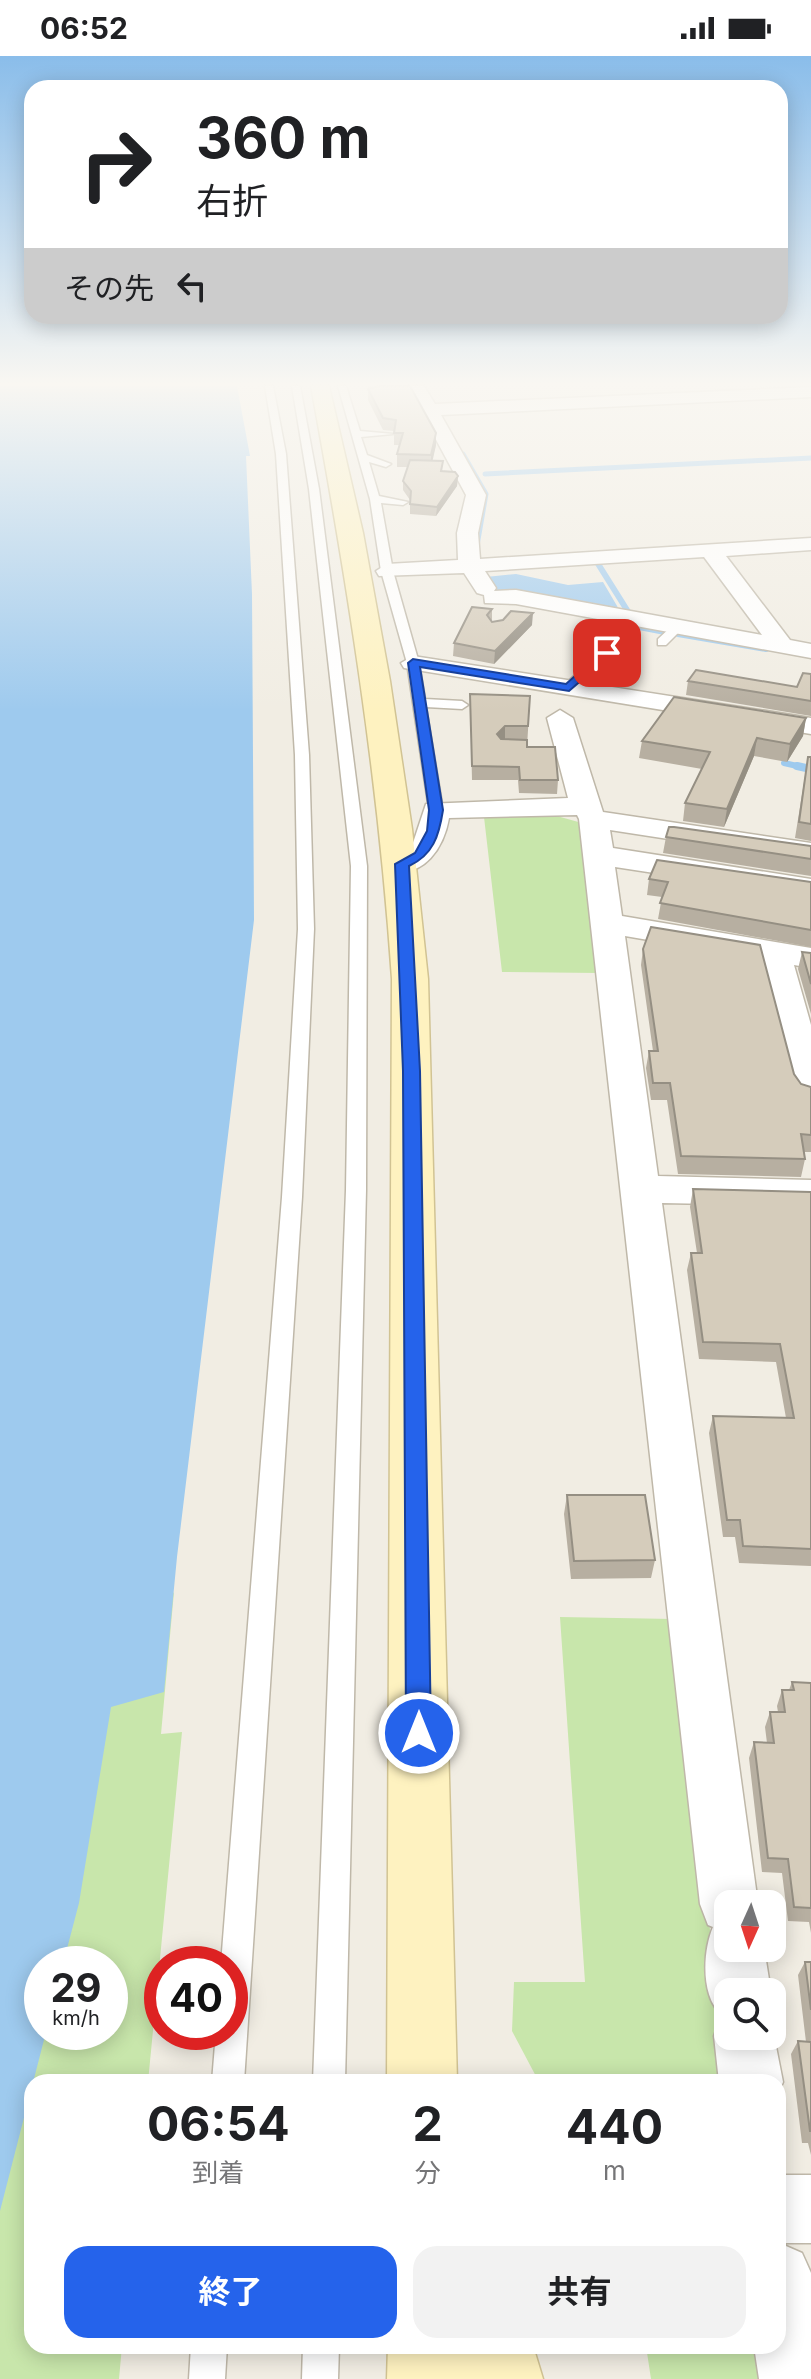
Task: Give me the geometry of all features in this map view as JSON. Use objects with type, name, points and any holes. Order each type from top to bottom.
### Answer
[{"type":"street","points":[[342,494],[373,644],[402,864],[410,979],[422,2074]]},
{"type":"street","points":[[476,494],[464,552],[469,567],[500,607],[516,597],[669,636],[811,651]]},
{"type":"street","points":[[387,571],[469,567],[578,556],[811,544]]},
{"type":"street","points":[[710,550],[783,647]]},
{"type":"street","points":[[413,663],[811,726]]},
{"type":"street","points":[[560,718],[561,747],[590,812],[599,855],[727,1890]]},
{"type":"street","points":[[402,864],[420,856],[433,831],[436,810],[590,812],[811,852]]},
{"type":"street","points":[[599,855],[811,888]]},
{"type":"street","points":[[607,923],[811,958]]},
{"type":"street","points":[[774,952],[806,1053],[811,1090]]},
{"type":"street","points":[[640,1189],[811,1193]]},
{"type":"street","points":[[747,2050],[750,2074]]},
{"type":"street","points":[[786,2209],[811,2209]]},
{"type":"street","points":[[786,2325],[795,2379]]},
{"type":"street","points":[[427,2354],[427,2379]]},
{"type":"street","points":[[496,2354],[503,2379]]},
{"type":"lane","points":[[229,2074],[292,1197],[306,929],[302,755],[284,494]]},
{"type":"lane","points":[[315,494],[359,866],[356,1190],[329,2074]]},
{"type":"lane","points":[[374,494],[387,571],[413,663],[436,810]]},
{"type":"lane","points":[[375,499],[403,502]]},
{"type":"lane","points":[[569,687],[607,653]]},
{"type":"lane","points":[[420,703],[462,705]]},
{"type":"lane","points":[[207,2379],[209,2354]]},
{"type":"lane","points":[[320,2379],[321,2354]]},
{"type":"green space","points":[[546,813],[582,823],[598,973],[502,972],[484,817]]},
{"type":"green space","points":[[174,1592],[161,1734],[182,1732],[161,1946],[144,1946],[144,2050],[151,2050],[149,2074],[24,2074],[24,2354],[121,2354],[119,2379],[0,2379],[0,1845]]},
{"type":"green space","points":[[560,1617],[673,1619],[716,1978],[714,2050],[724,2050],[727,2074],[535,2074],[512,2031],[514,1982],[585,1982]]},
{"type":"green space","points":[[647,2354],[761,2354],[764,2379],[651,2379]]},
{"type":"water","points":[[0,494],[248,494],[252,594],[254,920],[177,1557],[164,1692],[111,1707],[79,1903],[68,1946],[24,1946],[24,2050],[41,2050],[35,2074],[24,2074],[24,2118],[0,2211]]},
{"type":"water","points":[[516,574],[568,585],[603,582],[620,611],[500,595],[486,577]]},
{"type":"building","points":[[411,494],[446,494],[437,507],[410,504]]},
{"type":"building","points":[[472,607],[492,609],[487,615],[492,622],[503,620],[511,611],[533,613],[495,651],[454,643]]},
{"type":"building","points":[[696,670],[797,687],[803,673],[811,674],[811,701],[688,681]]},
{"type":"building","points":[[470,694],[530,696],[528,726],[505,726],[497,734],[501,739],[527,740],[527,747],[555,747],[558,780],[520,780],[519,767],[472,766]]},
{"type":"building","points":[[674,697],[806,718],[790,744],[757,738],[727,809],[685,803],[710,752],[642,741]]},
{"type":"building","points":[[808,757],[811,757],[811,824],[799,822]]},
{"type":"building","points":[[669,827],[811,846],[811,859],[666,837]]},
{"type":"building","points":[[657,860],[811,882],[811,930],[660,903],[668,882],[649,879]]},
{"type":"building","points":[[651,927],[760,945],[794,1074],[801,1084],[811,1087],[811,1135],[801,1134],[805,1159],[681,1156],[670,1083],[653,1083],[649,1051],[658,1051],[643,949]]},
{"type":"building","points":[[802,952],[811,953],[811,984]]},
{"type":"building","points":[[693,1189],[811,1192],[811,1549],[743,1546],[740,1520],[727,1520],[713,1416],[794,1418],[780,1344],[703,1342],[691,1253],[702,1253]]},
{"type":"building","points":[[567,1495],[645,1495],[655,1560],[574,1561]]},
{"type":"building","points":[[792,1682],[811,1683],[811,1908],[794,1907],[788,1859],[768,1858],[754,1742],[774,1743],[770,1712],[785,1712],[782,1690],[794,1690]]},
{"type":"building","points":[[805,1962],[811,1962],[811,2010]]},
{"type":"building","points":[[798,2041],[811,2042],[811,2131],[810,2131]]},
{"type":"waterway","points":[[476,551],[486,494]]},
{"type":"waterway","points":[[595,559],[632,618]]},
{"type":"waterway","points":[[603,620],[665,632]]},
{"type":"waterway","points":[[678,634],[766,649]]},
{"type":"waterway","points":[[784,763],[800,767]]},
{"type":"waterway","points":[[800,767],[811,769]]},
{"type":"waterway","points":[[800,767],[806,768]]},
{"type":"route","points":[[419,1733],[410,979],[402,864],[420,856],[433,831],[436,810],[413,663],[569,687],[607,653]]}]
